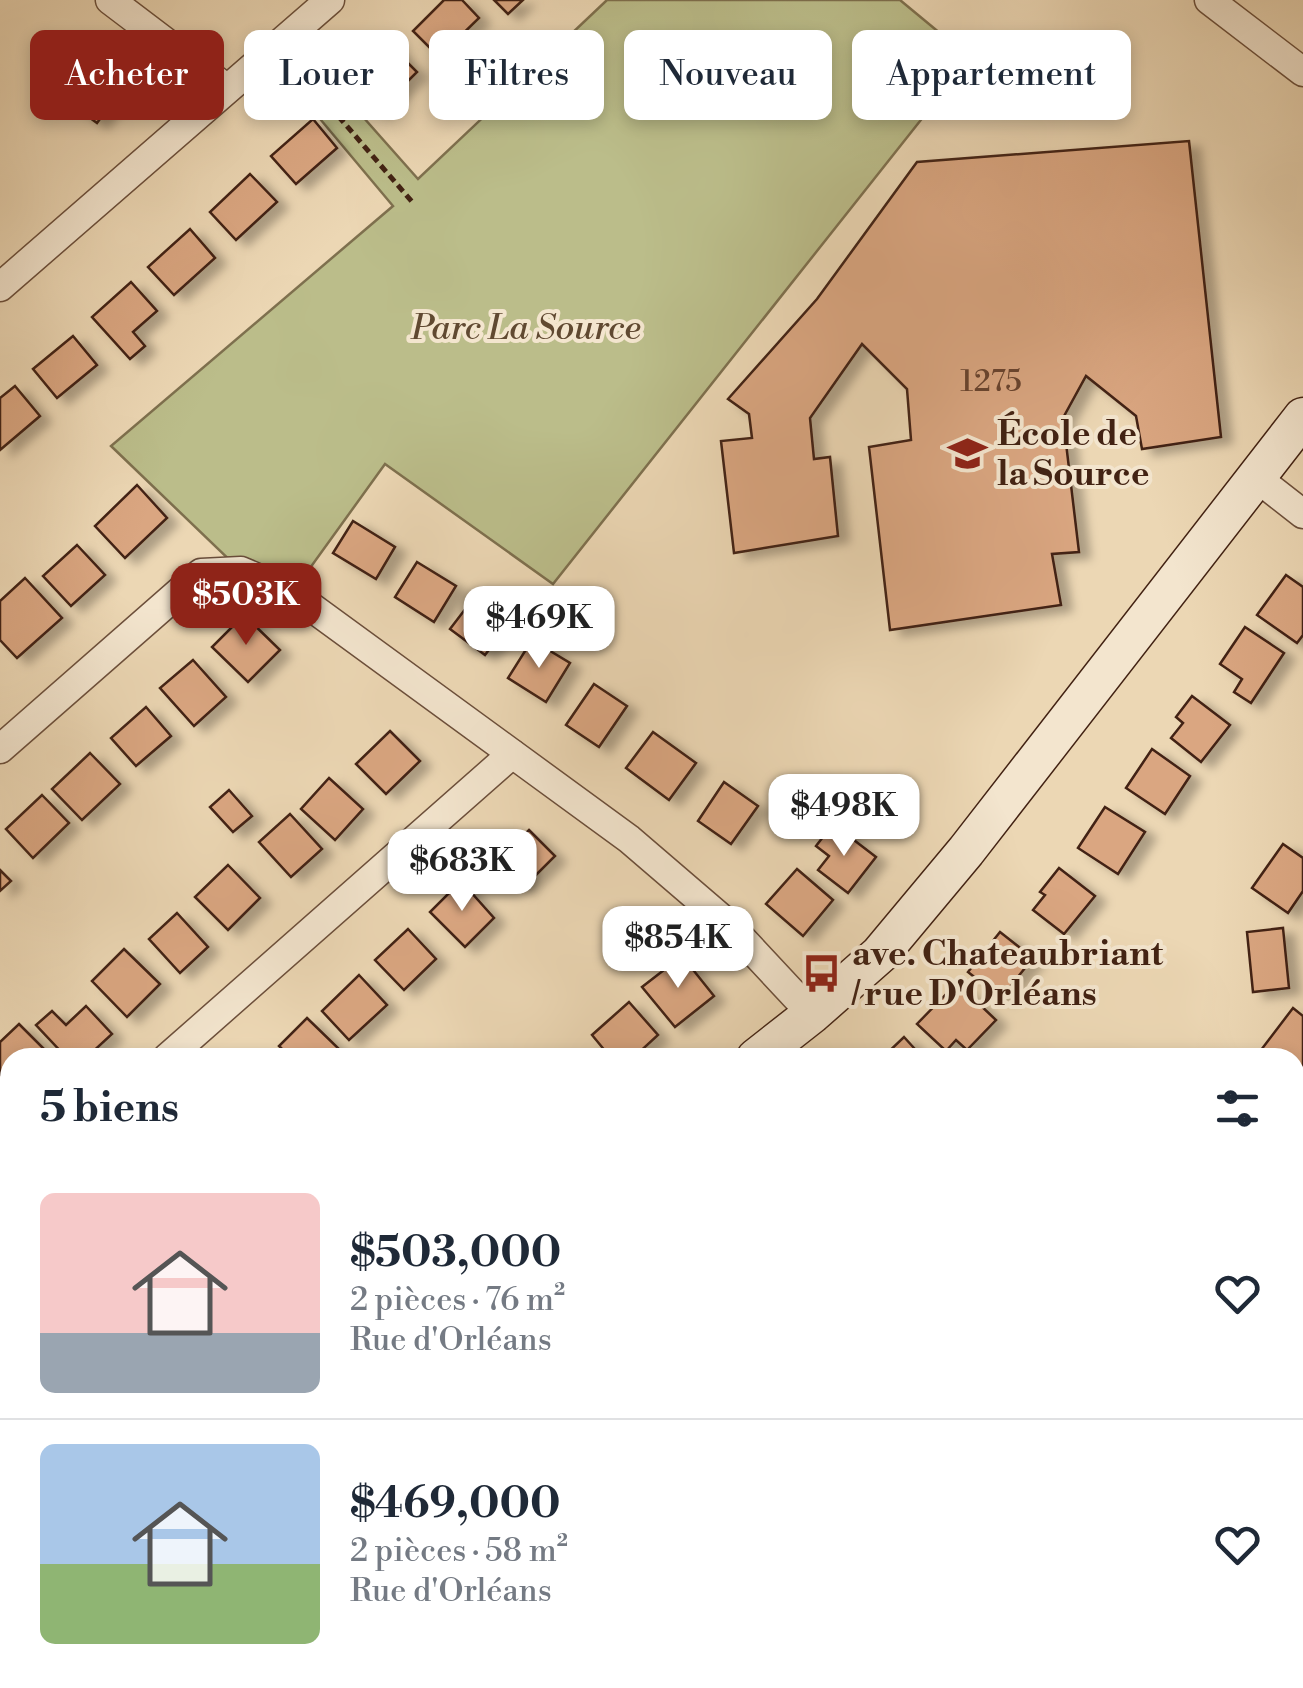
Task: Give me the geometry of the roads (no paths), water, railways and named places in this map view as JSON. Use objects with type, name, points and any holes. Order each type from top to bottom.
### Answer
[{"type":"street","points":[[110,0],[226,88]]},
{"type":"street","points":[[0,287],[330,0]]},
{"type":"street","points":[[1209,0],[1303,72]]},
{"type":"street","points":[[769,1048],[880,954],[942,881],[1303,416]]},
{"type":"street","points":[[1257,478],[1303,514]]},
{"type":"street","points":[[0,749],[201,573],[241,571],[292,592],[644,851],[728,924],[812,1014]]},
{"type":"street","points":[[178,1048],[512,754]]},
{"type":"place","name":"École de la Source","points":[[967,454]]},
{"type":"place","name":"ave. Chateaubriant / rue D'Orléans","points":[[822,974]]},
{"type":"park label","name":"Parc La Source","points":[[526,328]]}]
